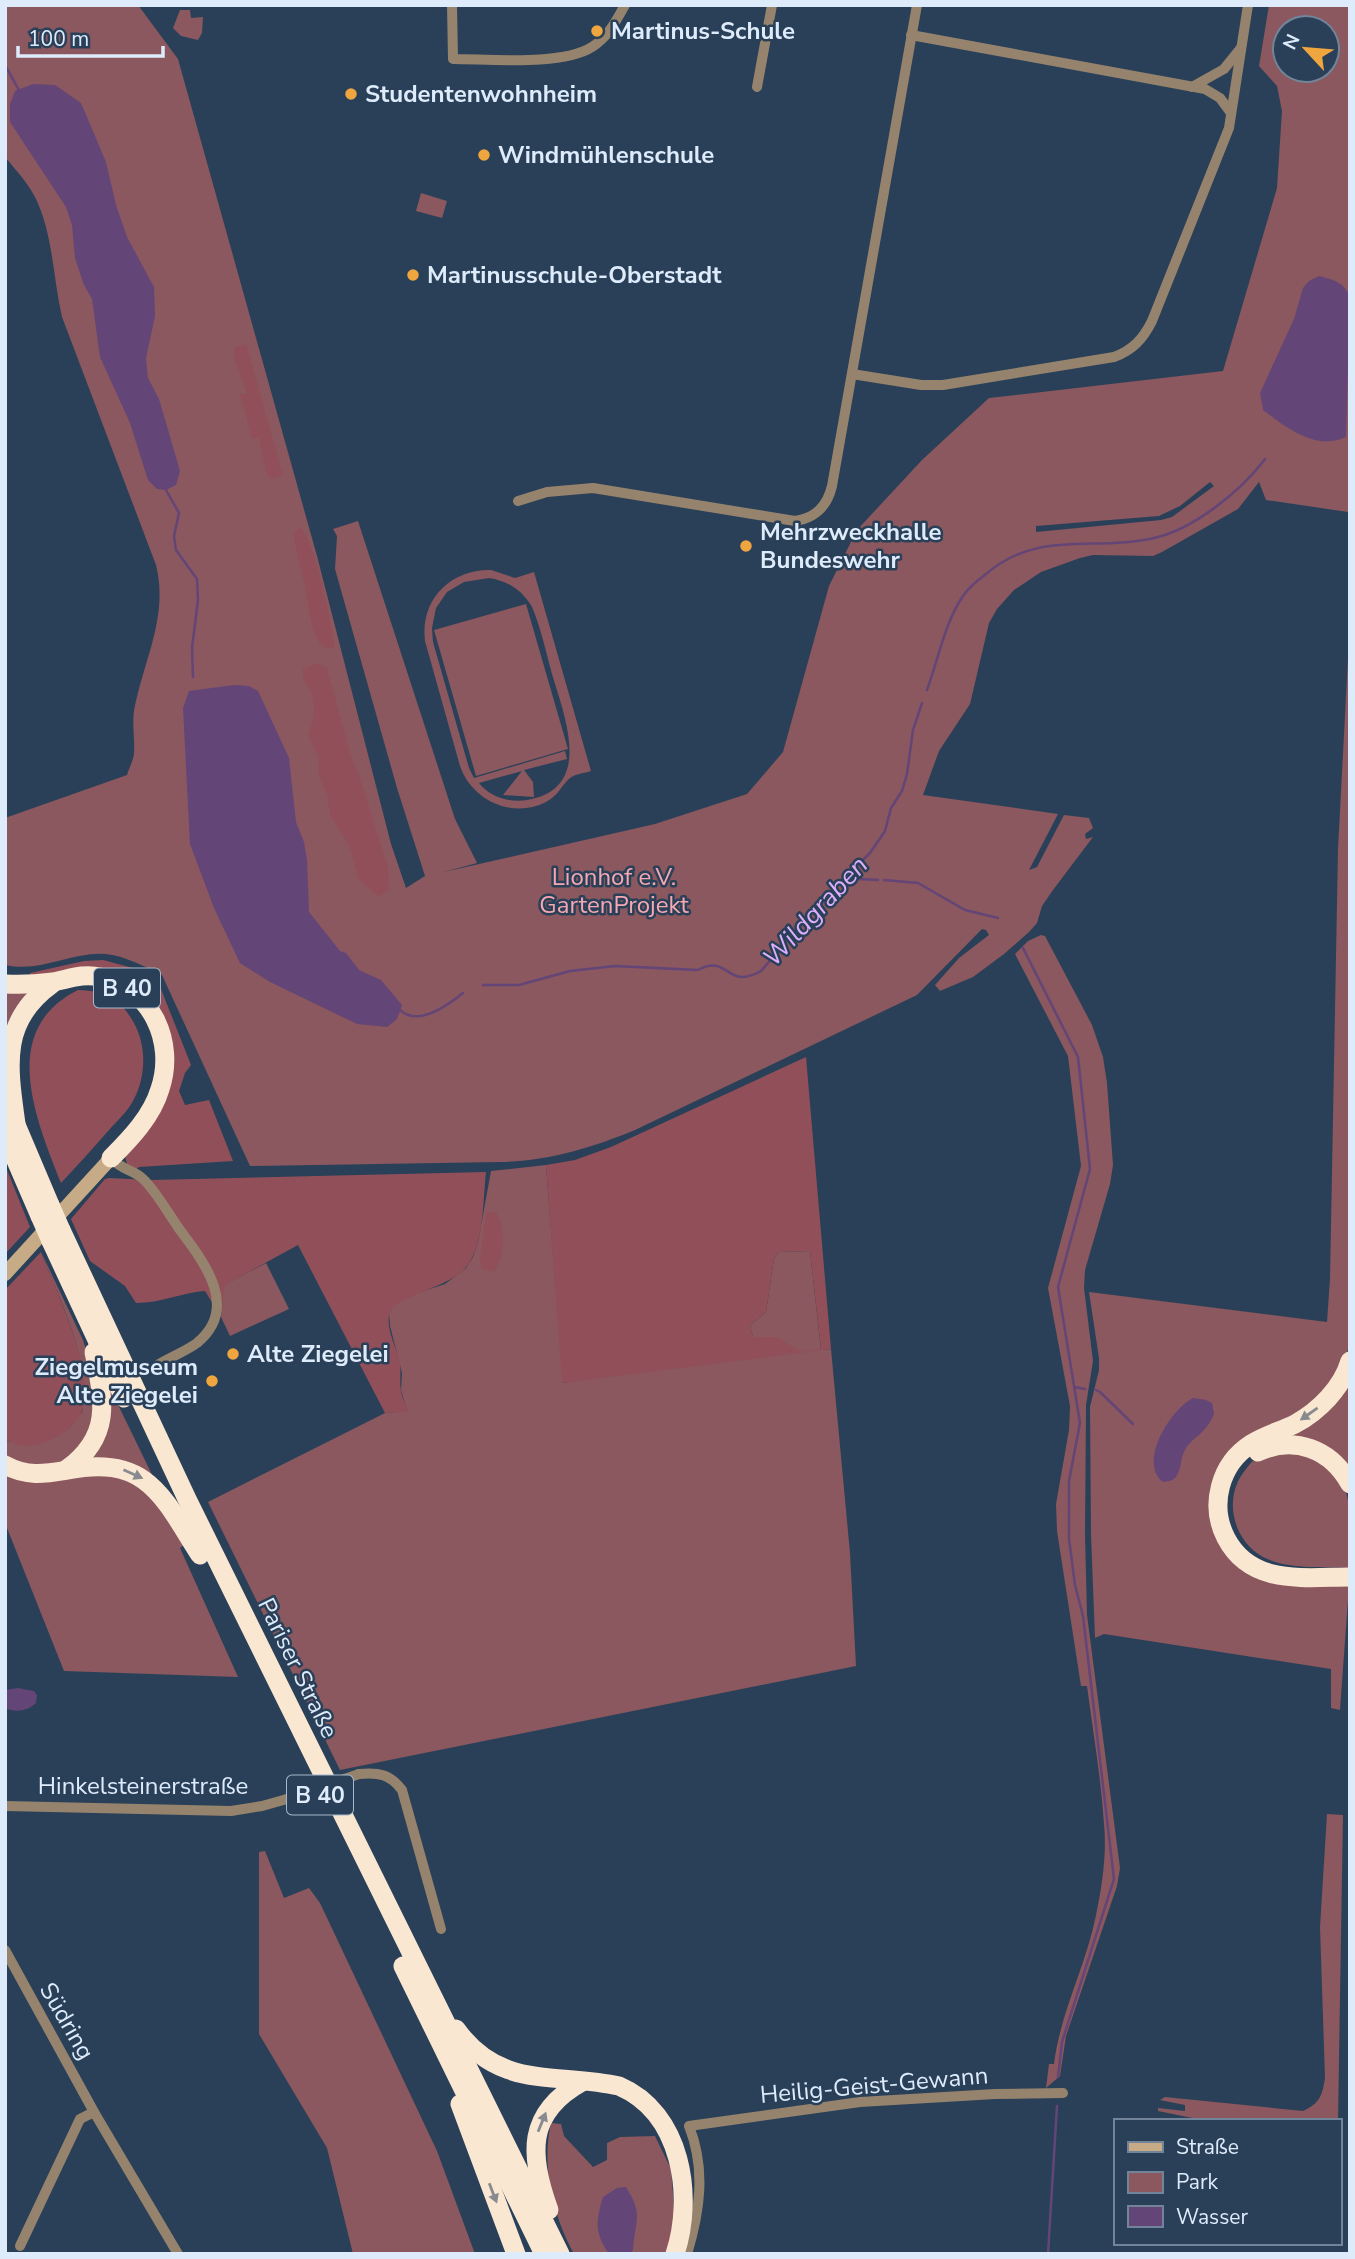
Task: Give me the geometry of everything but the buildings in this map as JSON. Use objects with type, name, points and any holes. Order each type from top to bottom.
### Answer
[{"type":"highway","name":"B 40","points":[[5,984],[31,985],[85,975],[102,977],[118,982],[144,1002],[154,1015],[161,1030],[165,1058],[160,1089],[144,1121],[111,1158]]},
{"type":"highway","name":"B 40","points":[[11,1129],[8,1062],[11,1037],[18,1018],[29,1002],[55,981]]},
{"type":"highway","name":"Pariser Straße","points":[[5,1099],[11,1129],[56,1235],[560,2254]]},
{"type":"highway","name":"Pariser Straße","points":[[56,1235],[87,1320],[544,2254]]},
{"type":"highway","name":"B 40","points":[[66,1470],[88,1451],[97,1437],[102,1419],[100,1380],[87,1320]]},
{"type":"highway","points":[[1349,1576],[1281,1577],[1253,1567],[1236,1552],[1223,1533],[1218,1499],[1224,1476],[1236,1457],[1254,1442],[1295,1424],[1314,1412],[1337,1387],[1350,1361]]},
{"type":"highway","points":[[1349,1576],[1282,1569],[1258,1559],[1235,1536],[1228,1515],[1228,1504],[1232,1483],[1243,1465],[1260,1451],[1280,1444],[1302,1445],[1323,1454],[1341,1470],[1350,1484]]},
{"type":"highway","name":"B 40","points":[[5,1465],[19,1472],[37,1475],[104,1466],[130,1471],[150,1484],[167,1503],[200,1555]]},
{"type":"highway","points":[[426,1982],[458,2032],[481,2054],[498,2064],[526,2076],[609,2084],[630,2090],[648,2105],[671,2139],[680,2170],[684,2199],[675,2254]]},
{"type":"highway","points":[[438,2036],[470,2132],[516,2254]]},
{"type":"highway","points":[[565,2254],[542,2187],[536,2143],[538,2129],[548,2108],[564,2092],[582,2082]]},
{"type":"street","points":[[452,5],[453,59],[569,57],[592,47],[605,37],[625,5]]},
{"type":"street","points":[[757,87],[772,5]]},
{"type":"street","points":[[519,501],[547,492],[593,488],[784,520],[803,520],[824,506],[831,494],[916,5]]},
{"type":"street","points":[[852,374],[921,385],[943,385],[1114,357],[1132,348],[1152,321],[1221,150],[1231,113],[1248,5]]},
{"type":"street","points":[[911,35],[1192,87],[1215,94],[1231,113]]},
{"type":"street","points":[[1192,87],[1224,69],[1242,47]]},
{"type":"street","points":[[5,1274],[111,1158],[123,1169],[145,1181],[210,1272],[216,1291],[213,1320],[209,1328],[197,1343],[159,1364]]},
{"type":"street","name":"Hinkelsteinerstraße","points":[[5,1806],[231,1811],[287,1799],[359,1774],[382,1774],[390,1777],[402,1790],[441,1929]]},
{"type":"street","name":"Südring","points":[[5,1950],[94,2112],[178,2254]]},
{"type":"street","name":"Heilig-Geist-Gewann","points":[[687,2254],[698,2213],[701,2182],[698,2153],[689,2126],[860,2102],[1063,2093]]},
{"type":"street","points":[[20,2246],[80,2119],[94,2112]]},
{"type":"green space","name":"Lionhof e.V. GartenProjekt","points":[[5,5],[138,5],[178,59],[317,556],[391,844],[406,888],[425,876],[397,788],[335,569],[337,536],[333,529],[358,521],[455,819],[477,863],[444,872],[655,824],[747,794],[783,752],[829,586],[857,530],[922,460],[989,398],[1223,371],[1277,188],[1282,111],[1275,84],[1341,84],[1341,14],[1271,14],[1271,79],[1259,66],[1269,5],[1350,5],[1348,512],[1266,500],[1259,482],[1238,509],[1162,552],[1153,556],[1093,555],[1080,558],[1041,572],[1014,590],[997,609],[989,623],[970,704],[939,751],[923,795],[1058,814],[1029,870],[1037,867],[1064,815],[1089,818],[1093,828],[1085,834],[1086,839],[1093,837],[1042,906],[1037,923],[1004,954],[973,977],[940,991],[935,985],[959,958],[989,935],[982,929],[917,995],[635,1130],[569,1152],[536,1159],[501,1162],[250,1166],[162,975],[127,959],[105,954],[80,956],[43,965],[5,965],[5,818],[127,775],[134,754],[134,711],[153,639],[159,603],[156,565],[62,317],[46,225],[28,186],[5,157]],"holes":[[[1210,482],[1214,486],[1172,517],[1161,520],[1036,532],[1036,526],[1159,516],[1180,506]]]},
{"type":"green space","points":[[180,10],[190,10],[191,18],[203,17],[202,33],[198,40],[181,36],[173,28]]},
{"type":"green space","points":[[421,193],[447,201],[442,218],[416,211]]},
{"type":"green space","points":[[491,570],[515,578],[534,572],[591,771],[572,777],[550,800],[533,807],[495,804],[474,789],[466,778],[460,766],[425,641],[427,612],[433,600],[451,581],[476,571]],"holes":[[[496,579],[519,591],[532,607],[563,709],[570,748],[568,766],[561,781],[548,793],[527,800],[500,798],[479,783],[522,771],[503,795],[534,797],[533,782],[524,770],[567,759],[565,751],[474,778],[433,642],[432,628],[436,608],[447,592],[464,582]]]},
{"type":"green space","points":[[526,604],[568,749],[476,776],[434,630]]},
{"type":"green space","points":[[1350,620],[1350,1344],[1334,1385],[1219,1475],[1233,1557],[1349,1586],[1340,1710],[1331,1708],[1331,1669],[1104,1634],[1095,1638],[1090,1407],[1099,1370],[1099,1358],[1089,1292],[1327,1322],[1338,849]]},
{"type":"green space","points":[[1045,936],[1092,1025],[1103,1057],[1107,1083],[1113,1165],[1085,1270],[1084,1288],[1093,1361],[1086,1405],[1085,1535],[1087,1615],[1120,1868],[1117,1886],[1066,2036],[1060,2076],[1046,2088],[1049,2064],[1054,2064],[1062,2026],[1092,1934],[1105,1847],[1101,1790],[1087,1686],[1081,1686],[1057,1531],[1056,1504],[1069,1430],[1070,1406],[1048,1288],[1081,1166],[1068,1056],[1015,954],[1028,941]]},
{"type":"green space","points":[[5,987],[29,989],[5,1047]]},
{"type":"green space","points":[[546,1165],[563,1383],[777,1337],[753,1337],[750,1325],[766,1312],[774,1258],[779,1252],[810,1251],[821,1350],[831,1349],[850,1553],[856,1666],[340,1770],[208,1502],[385,1413],[407,1411],[401,1390],[402,1373],[390,1326],[389,1313],[393,1305],[406,1297],[445,1284],[466,1268],[478,1242],[491,1171]]},
{"type":"green space","points":[[41,1252],[83,1340],[93,1371],[98,1421],[75,1458],[45,1469],[5,1457],[5,1439],[10,1442],[82,1413],[84,1393],[72,1331]]},
{"type":"green space","points":[[266,1263],[289,1309],[230,1336],[221,1317],[224,1285]]},
{"type":"green space","points":[[1350,1372],[1350,1477],[1282,1440]]},
{"type":"green space","points":[[106,1380],[157,1485],[87,1464]]},
{"type":"green space","points":[[1307,1450],[1344,1484],[1350,1508],[1349,1568],[1294,1566],[1263,1557],[1245,1541],[1235,1520],[1233,1508],[1237,1484],[1254,1460],[1269,1454]]},
{"type":"green space","points":[[5,1471],[105,1471],[146,1487],[184,1545],[180,1548],[238,1677],[64,1671],[5,1523]]},
{"type":"green space","points":[[1327,1814],[1343,1815],[1338,2119],[1197,2119],[1158,2111],[1158,2108],[1185,2111],[1185,2105],[1160,2100],[1165,2097],[1303,2111],[1313,2105],[1323,2090],[1325,2078],[1320,1927]]},
{"type":"green space","points":[[265,1851],[284,1898],[309,1888],[320,1903],[437,2151],[475,2254],[353,2254],[327,2148],[259,2034],[259,1852]]},
{"type":"green space","points":[[551,2123],[561,2124],[564,2136],[593,2167],[607,2160],[607,2143],[620,2137],[655,2136],[671,2169],[675,2221],[667,2254],[574,2254],[560,2224],[548,2173]]},
{"type":"shaded area","points":[[246,344],[283,475],[271,479],[266,471],[259,437],[252,439],[240,394],[247,394],[235,360],[234,348]]},
{"type":"shaded area","points":[[301,527],[318,569],[335,647],[327,648],[321,644],[312,626],[294,532]]},
{"type":"shaded area","points":[[317,663],[327,668],[350,753],[388,869],[389,889],[379,897],[359,880],[349,846],[330,815],[327,795],[319,776],[318,757],[308,734],[313,720],[313,700],[303,674],[303,669]]},
{"type":"shaded area","points":[[103,960],[133,968],[159,984],[191,1065],[179,1091],[185,1105],[209,1100],[233,1161],[139,1167],[135,1170],[127,1164],[125,1156],[167,1085],[139,989],[31,980],[30,973],[84,961]]},
{"type":"shaded area","points":[[78,990],[109,995],[120,1003],[140,1038],[143,1070],[138,1091],[128,1109],[61,1183],[41,1129],[34,1101],[30,1075],[31,1050],[38,1027],[54,1007]]},
{"type":"shaded area","points":[[806,1057],[831,1349],[562,1383],[546,1165],[575,1160],[611,1147]],"holes":[[[810,1251],[821,1349],[801,1352],[777,1337],[753,1337],[750,1325],[766,1312],[774,1258],[779,1252]]]},
{"type":"shaded area","points":[[5,1165],[30,1227],[5,1254]]},
{"type":"shaded area","points":[[486,1172],[480,1234],[473,1257],[467,1266],[448,1280],[402,1301],[390,1312],[390,1329],[399,1359],[401,1391],[408,1412],[385,1413],[298,1245],[225,1285],[221,1317],[205,1291],[136,1303],[125,1286],[90,1261],[71,1219],[105,1179],[109,1178],[151,1180]]},
{"type":"shaded area","points":[[495,1211],[499,1217],[503,1242],[498,1266],[494,1272],[482,1269],[480,1258],[486,1213]]},
{"type":"shaded area","points":[[41,1252],[79,1353],[85,1394],[80,1416],[70,1428],[46,1442],[22,1445],[5,1439],[5,1290]]},
{"type":"water","points":[[33,84],[55,85],[81,103],[106,162],[127,237],[154,287],[155,316],[146,358],[148,378],[159,399],[180,471],[176,485],[166,490],[157,489],[148,480],[130,423],[100,357],[92,299],[75,258],[72,225],[66,207],[10,122],[10,104],[15,91]]},
{"type":"water","points":[[1319,276],[1342,285],[1350,297],[1346,437],[1335,441],[1302,436],[1282,424],[1263,410],[1260,393],[1294,319],[1303,288]]},
{"type":"water","points":[[234,685],[249,686],[258,691],[289,758],[296,822],[304,842],[307,860],[309,912],[359,970],[381,980],[402,1005],[397,1019],[387,1027],[357,1024],[270,982],[240,963],[214,908],[190,844],[183,708],[189,691]]},
{"type":"water","points":[[1193,1398],[1212,1403],[1214,1414],[1204,1430],[1186,1448],[1176,1477],[1163,1482],[1156,1473],[1155,1450],[1175,1413]]},
{"type":"water","points":[[18,1688],[34,1691],[37,1695],[36,1703],[21,1710],[5,1708],[5,1690]]},
{"type":"water","points":[[626,2187],[637,2212],[633,2250],[630,2254],[609,2254],[599,2233],[598,2220],[603,2197],[617,2188]]},
{"type":"waterway","name":"Wildgraben","points":[[5,65],[20,92]]},
{"type":"waterway","name":"Wildgraben","points":[[927,690],[957,606],[974,584],[1006,560],[1026,551],[1046,547],[1132,542],[1169,533],[1216,507],[1243,484],[1265,459]]},
{"type":"waterway","name":"Wildgraben","points":[[166,490],[179,513],[174,536],[176,550],[197,579],[198,600],[192,648],[193,677]]},
{"type":"waterway","name":"Wildgraben","points":[[483,985],[519,985],[570,971],[615,966],[698,970],[716,966],[740,977],[761,971],[831,891],[870,853],[885,831],[891,808],[902,791],[907,774],[913,730],[922,703]]},
{"type":"waterway","points":[[851,875],[859,879],[878,880]]},
{"type":"waterway","points":[[884,880],[918,883],[965,910],[998,918]]},
{"type":"waterway","points":[[1023,948],[1078,1057],[1090,1169],[1058,1287],[1080,1423],[1069,1481],[1069,1539],[1075,1585],[1083,1616],[1114,1879],[1062,2042],[1058,2077]]},
{"type":"waterway","name":"Wildgraben","points":[[399,1009],[406,1014],[423,1016],[449,1004],[463,993]]},
{"type":"waterway","points":[[1074,1387],[1085,1389]]},
{"type":"waterway","points":[[1096,1390],[1133,1424]]},
{"type":"waterway","points":[[1048,2254],[1057,2106]]},
{"type":"place","name":"Martinus-Schule","points":[[597,31]]},
{"type":"place","name":"Studentenwohnheim","points":[[351,94]]},
{"type":"place","name":"Windmühlenschule","points":[[484,155]]},
{"type":"place","name":"Martinusschule-Oberstadt","points":[[413,275]]},
{"type":"place","name":"Mehrzweckhalle Bundeswehr","points":[[746,546]]},
{"type":"place","name":"Alte Ziegelei","points":[[233,1354]]},
{"type":"place","name":"Ziegelmuseum Alte Ziegelei","points":[[212,1381]]}]
